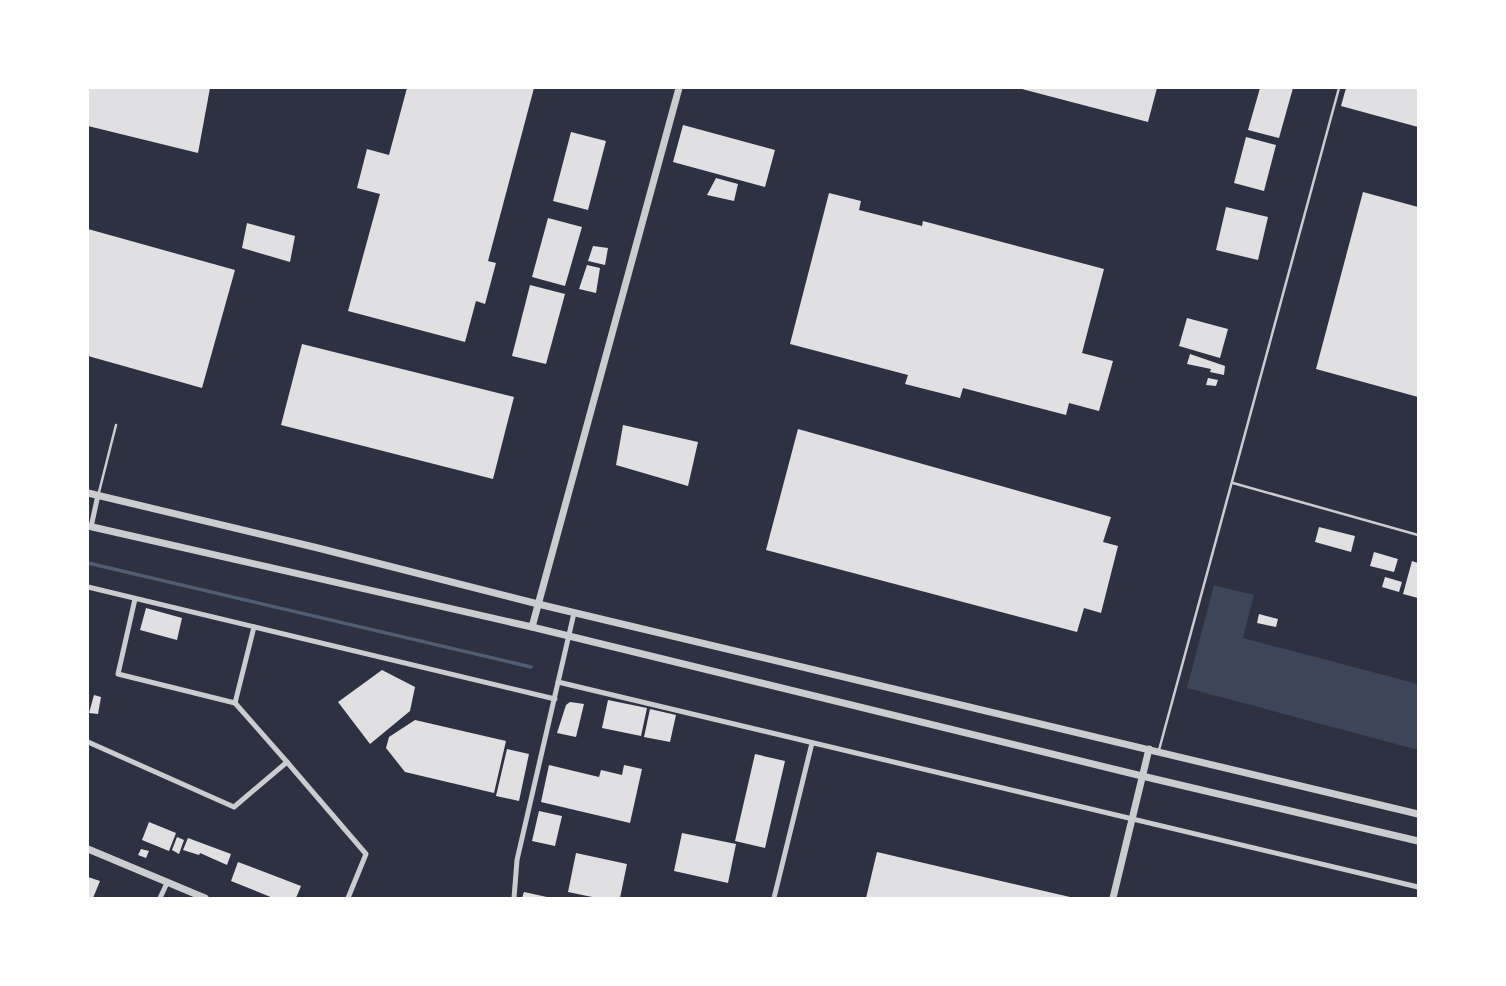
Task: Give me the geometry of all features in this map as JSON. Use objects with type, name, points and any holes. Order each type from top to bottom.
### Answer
[{"type":"street","points":[[532,627],[679,88]]},
{"type":"street","points":[[88,493],[574,613],[1419,814]]},
{"type":"street","points":[[98,495],[89,526],[532,627],[1419,841]]},
{"type":"street","points":[[88,587],[555,699]]},
{"type":"street","points":[[135,599],[118,674],[235,703],[366,854],[348,898]]},
{"type":"street","points":[[514,898],[516,860],[574,613]]},
{"type":"street","points":[[235,703],[254,627]]},
{"type":"street","points":[[558,682],[1419,887]]},
{"type":"street","points":[[88,742],[234,807],[287,762]]},
{"type":"street","points":[[774,898],[812,743]]},
{"type":"street","points":[[1114,898],[1149,749]]},
{"type":"street","points":[[88,849],[205,898]]},
{"type":"street","points":[[160,898],[167,883]]},
{"type":"lane","points":[[1158,752],[1339,88]]},
{"type":"lane","points":[[98,495],[116,425]]},
{"type":"lane","points":[[1231,483],[1419,535]]},
{"type":"shaded area","points":[[1214,585],[1254,595],[1243,638],[1418,684],[1418,750],[1187,688]]},
{"type":"building","points":[[88,88],[210,88],[198,153],[88,126]]},
{"type":"building","points":[[407,88],[534,88],[488,261],[496,263],[485,304],[476,301],[465,342],[348,311],[380,194],[357,188],[367,149],[389,155]]},
{"type":"building","points":[[1018,88],[1157,88],[1148,122]]},
{"type":"building","points":[[1260,88],[1293,88],[1279,138],[1248,130]]},
{"type":"building","points":[[1346,88],[1418,88],[1418,127],[1341,106]]},
{"type":"building","points":[[683,125],[775,150],[765,187],[673,162]]},
{"type":"building","points":[[571,132],[606,141],[588,210],[553,201]]},
{"type":"building","points":[[1246,137],[1276,145],[1264,191],[1234,183]]},
{"type":"building","points":[[716,178],[738,184],[734,201],[707,195]]},
{"type":"building","points":[[1363,192],[1418,207],[1418,397],[1316,369]]},
{"type":"building","points":[[829,193],[861,201],[859,210],[922,226],[923,221],[1104,269],[1082,353],[1113,361],[1099,411],[1069,403],[1066,415],[963,388],[960,398],[905,384],[908,375],[790,344]]},
{"type":"building","points":[[1226,207],[1268,217],[1258,260],[1216,250]]},
{"type":"building","points":[[548,218],[582,227],[565,286],[532,277]]},
{"type":"building","points":[[247,223],[295,236],[290,262],[242,248]]},
{"type":"building","points":[[88,229],[235,270],[202,388],[88,356]]},
{"type":"building","points":[[593,246],[608,248],[605,265],[588,261]]},
{"type":"building","points":[[587,265],[600,268],[596,293],[579,289]]},
{"type":"building","points":[[530,285],[565,294],[546,364],[512,356]]},
{"type":"building","points":[[1187,318],[1228,329],[1220,358],[1179,346]]},
{"type":"building","points":[[302,344],[514,397],[493,479],[281,425]]},
{"type":"building","points":[[1190,354],[1225,366],[1224,375],[1187,364]]},
{"type":"building","points":[[1208,378],[1218,380],[1216,386],[1206,385]]},
{"type":"building","points":[[623,425],[698,442],[688,486],[616,465]]},
{"type":"building","points":[[798,429],[1111,517],[1103,542],[1118,546],[1101,613],[1084,608],[1077,632],[766,550]]},
{"type":"building","points":[[1319,527],[1355,536],[1351,552],[1315,542]]},
{"type":"building","points":[[1374,552],[1398,559],[1394,572],[1370,566]]},
{"type":"building","points":[[1412,561],[1418,563],[1418,598],[1403,594]]},
{"type":"building","points":[[1385,577],[1402,582],[1399,592],[1382,587]]},
{"type":"building","points":[[146,608],[182,618],[177,640],[140,630]]},
{"type":"building","points":[[1259,614],[1278,619],[1276,627],[1257,623]]},
{"type":"building","points":[[382,670],[415,687],[410,711],[370,744],[338,702]]},
{"type":"building","points":[[94,695],[101,697],[98,714],[89,713]]},
{"type":"building","points":[[608,700],[647,708],[641,736],[602,728]]},
{"type":"building","points":[[570,702],[584,704],[576,737],[557,733],[566,705]]},
{"type":"building","points":[[650,709],[676,715],[670,742],[644,737]]},
{"type":"building","points":[[415,720],[506,741],[494,793],[405,772],[386,748],[389,737]]},
{"type":"building","points":[[507,749],[529,754],[519,801],[496,796]]},
{"type":"building","points":[[755,754],[785,761],[765,848],[735,841]]},
{"type":"building","points":[[549,765],[599,777],[601,770],[622,775],[624,765],[642,769],[630,823],[541,802]]},
{"type":"building","points":[[539,811],[562,816],[555,846],[532,841]]},
{"type":"building","points":[[149,822],[176,833],[169,851],[142,840]]},
{"type":"building","points":[[682,833],[736,844],[728,883],[674,871]]},
{"type":"building","points":[[177,837],[184,840],[179,854],[172,850]]},
{"type":"building","points":[[188,838],[231,854],[227,865],[200,853],[199,855],[183,850]]},
{"type":"building","points":[[141,849],[149,851],[146,858],[138,855]]},
{"type":"building","points":[[877,852],[1070,897],[1070,898],[866,898]]},
{"type":"building","points":[[576,853],[627,864],[620,898],[597,898],[568,892]]},
{"type":"building","points":[[238,862],[301,886],[296,898],[273,898],[231,881]]},
{"type":"building","points":[[88,877],[100,881],[93,898],[88,898]]},
{"type":"building","points":[[524,892],[547,897],[547,898],[522,898]]},
{"type":"waterway","points":[[88,563],[531,667]]}]
